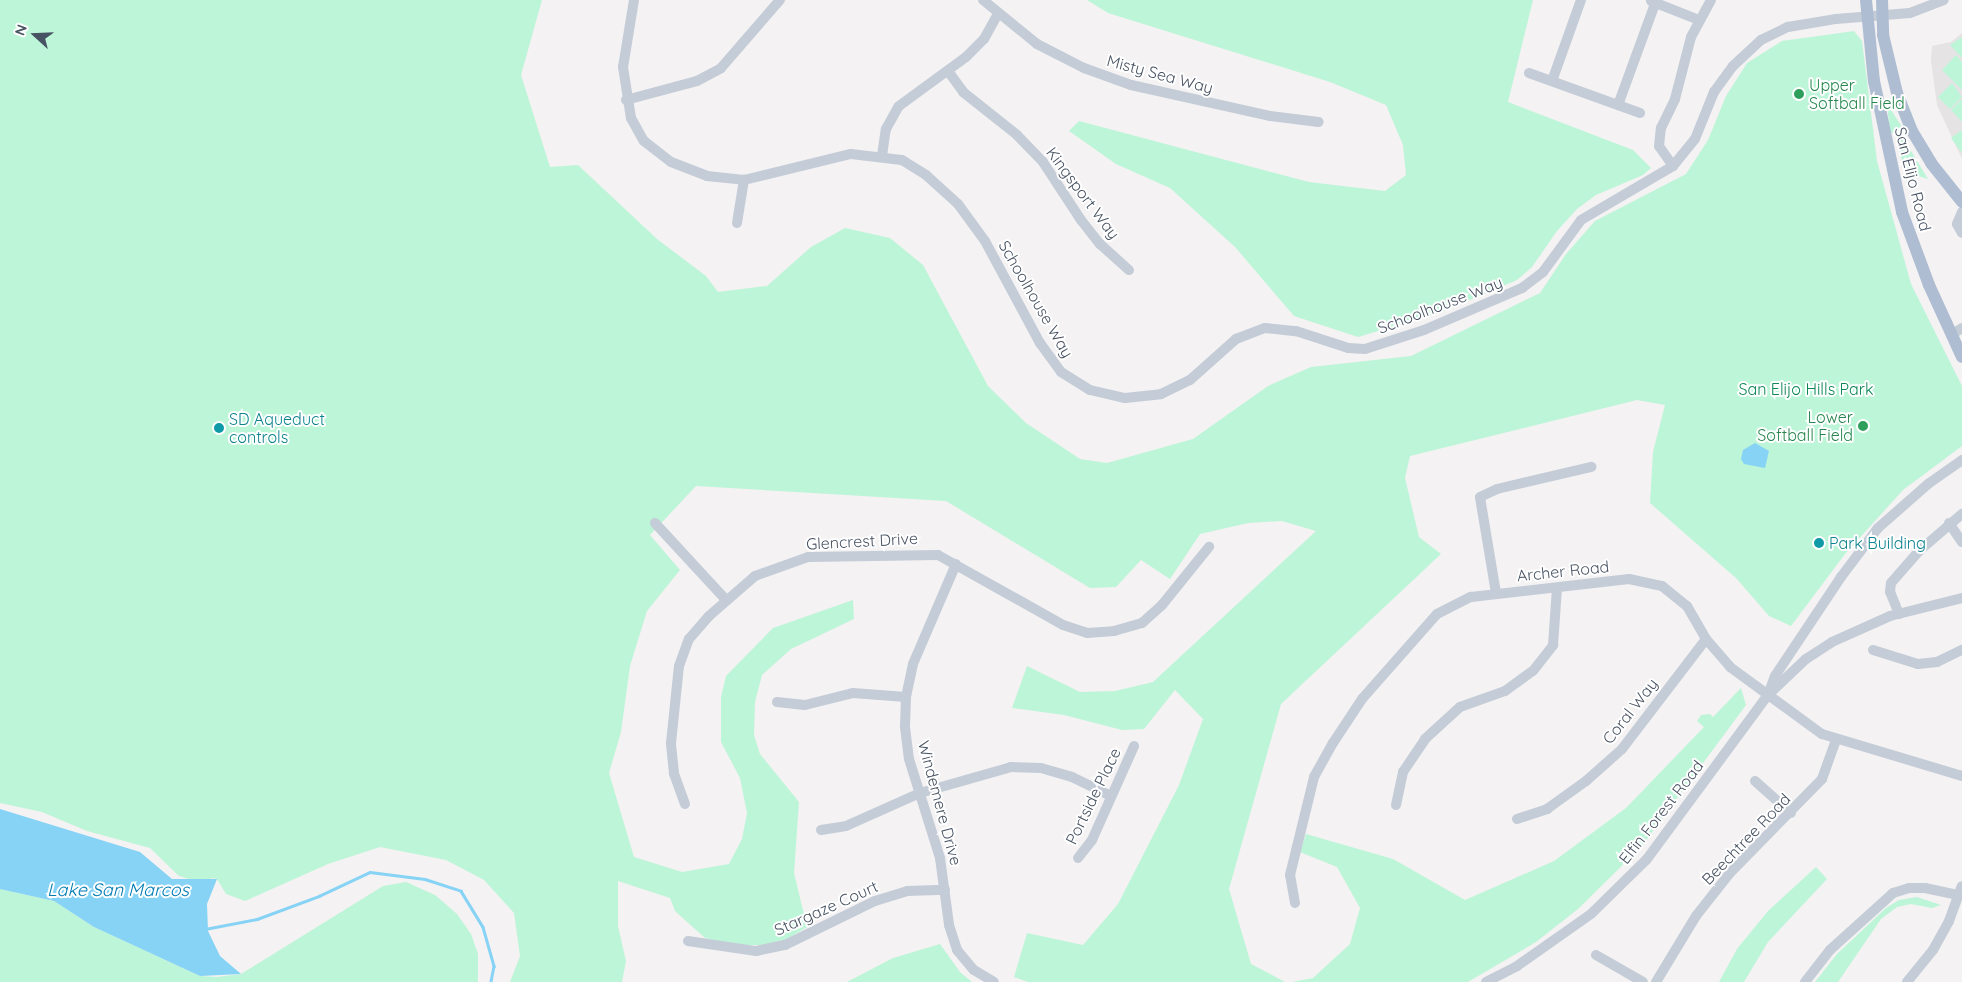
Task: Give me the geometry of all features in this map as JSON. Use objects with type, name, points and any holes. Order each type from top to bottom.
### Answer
[{"type":"main road","name":"San Elijo Road","points":[[1866,0],[1874,80],[1902,212],[1950,335],[1962,357]]},
{"type":"main road","name":"San Elijo Road","points":[[1882,0],[1882,16],[1890,72],[1912,131],[1931,163],[1962,202]]},
{"type":"street","name":"Schoolhouse Way","points":[[634,0],[623,68],[626,100],[631,118],[644,141],[671,162],[707,176],[744,180],[851,154],[882,156],[902,160],[926,175],[958,204],[985,241],[1040,343],[1061,372],[1090,390],[1125,398],[1161,394],[1190,380],[1236,339],[1266,328],[1296,331],[1348,348],[1365,349],[1396,340],[1522,288],[1543,272],[1581,220],[1673,166],[1695,139],[1714,92],[1733,66],[1761,40],[1788,27],[1868,16],[1910,13],[1944,0]]},
{"type":"street","points":[[626,100],[697,81],[721,68],[780,0]]},
{"type":"street","name":"Misty Sea Way","points":[[983,0],[1037,44],[1084,68],[1131,85],[1270,116],[1319,122]]},
{"type":"street","points":[[1552,81],[1581,0]]},
{"type":"street","points":[[1673,166],[1659,146],[1659,136],[1675,99],[1684,58],[1699,20],[1710,0]]},
{"type":"street","points":[[1618,105],[1653,2],[1699,20]]},
{"type":"street","points":[[882,156],[886,129],[899,106],[948,71],[984,39],[998,14]]},
{"type":"street","name":"Kingsport Way","points":[[948,71],[963,92],[1017,135],[1043,162],[1081,220],[1100,244],[1129,270]]},
{"type":"street","points":[[1528,73],[1640,113]]},
{"type":"street","points":[[737,223],[744,180]]},
{"type":"street","points":[[1962,212],[1957,224],[1962,233]]},
{"type":"street","points":[[1950,335],[1962,328]]},
{"type":"street","points":[[1768,695],[1775,676],[1841,577],[1878,528],[1928,484],[1962,460]]},
{"type":"street","points":[[1496,593],[1480,497],[1497,489],[1591,467]]},
{"type":"street","points":[[1899,614],[1890,592],[1891,583],[1949,522],[1962,514]]},
{"type":"street","points":[[655,522],[726,600]]},
{"type":"street","points":[[1949,522],[1962,542]]},
{"type":"street","name":"Glencrest Drive","points":[[685,804],[674,773],[671,743],[679,666],[689,640],[726,600],[755,576],[808,557],[923,553],[938,555],[1063,625],[1087,633],[1114,632],[1142,622],[1162,605],[1208,547]]},
{"type":"street","name":"Windemere Drive","points":[[956,564],[926,627],[913,664],[906,697],[909,759],[940,858],[949,925],[957,950],[974,970],[994,982]]},
{"type":"street","name":"Archer Road","points":[[1295,903],[1290,875],[1314,777],[1362,699],[1437,614],[1471,597],[1629,579],[1662,586],[1686,606],[1706,639],[1730,666],[1807,724],[1836,740],[1931,765],[1962,776]]},
{"type":"street","points":[[1396,805],[1403,772],[1425,739],[1460,708],[1505,691],[1533,672],[1548,652],[1553,645],[1557,588]]},
{"type":"street","points":[[1768,695],[1806,659],[1826,646],[1899,614],[1962,598]]},
{"type":"street","name":"Coral Way","points":[[1516,819],[1547,809],[1586,781],[1622,749],[1706,639]]},
{"type":"street","points":[[1873,650],[1918,664],[1937,662],[1962,650]]},
{"type":"street","points":[[777,702],[805,705],[853,693],[906,697]]},
{"type":"street","name":"Elfin Forest Road","points":[[1486,982],[1517,966],[1591,914],[1647,858],[1768,695]]},
{"type":"street","name":"Beechtree Road","points":[[1656,982],[1696,916],[1729,874],[1822,780],[1836,740]]},
{"type":"street","name":"Portside Place","points":[[1078,858],[1092,840],[1109,795],[1134,746]]},
{"type":"street","points":[[821,830],[846,826],[920,793],[1011,767],[1041,768],[1072,777],[1109,795]]},
{"type":"street","points":[[1755,781],[1791,813]]},
{"type":"street","points":[[1805,982],[1830,950],[1894,893],[1909,888],[1960,891],[1949,921],[1933,950],[1907,982]]},
{"type":"street","name":"Stargaze Court","points":[[688,941],[756,951],[784,946],[875,901],[907,891],[945,890]]},
{"type":"street","points":[[1596,956],[1642,982]]},
{"type":"shaded area","points":[[1962,33],[1962,159],[1937,105],[1931,61],[1932,46],[1951,42]]},
{"type":"green space","name":"San Elijo Hills Park","points":[[0,0],[542,0],[521,75],[550,167],[578,165],[657,239],[706,276],[718,292],[767,286],[811,247],[845,228],[890,238],[923,265],[988,386],[1026,423],[1080,459],[1107,463],[1193,439],[1268,386],[1311,367],[1411,356],[1540,293],[1566,254],[1595,221],[1686,174],[1708,140],[1726,96],[1747,63],[1782,41],[1854,31],[1862,41],[1877,161],[1911,284],[1962,386],[1962,446],[1903,490],[1845,554],[1791,626],[1769,616],[1736,578],[1650,503],[1653,452],[1665,405],[1637,400],[1410,456],[1405,478],[1419,537],[1441,554],[1281,704],[1229,889],[1251,964],[1285,982],[1028,982],[1014,977],[1027,933],[1083,945],[1118,904],[1179,785],[1203,719],[1175,690],[1144,729],[1122,730],[1064,715],[1012,708],[1027,666],[1080,692],[1115,691],[1153,682],[1316,531],[1282,521],[1248,523],[1200,534],[1170,579],[1141,560],[1116,587],[1090,588],[946,501],[696,486],[650,535],[680,570],[647,611],[630,666],[621,732],[609,773],[634,857],[682,872],[729,864],[742,839],[747,813],[740,778],[721,742],[721,697],[726,676],[773,628],[853,600],[854,619],[791,649],[762,675],[755,702],[754,735],[760,754],[799,802],[794,873],[807,927],[787,939],[763,945],[735,945],[705,938],[675,911],[670,898],[618,881],[618,926],[626,961],[622,982],[510,982],[520,956],[514,913],[484,880],[446,860],[380,847],[328,864],[245,901],[226,894],[217,879],[212,878],[205,884],[179,876],[150,848],[87,831],[42,812],[0,803]]},
{"type":"green space","points":[[1087,0],[1533,0],[1508,102],[1633,150],[1651,168],[1643,175],[1596,195],[1577,209],[1557,231],[1532,267],[1517,280],[1439,313],[1358,337],[1294,316],[1235,247],[1170,188],[1116,164],[1069,131],[1079,121],[1309,182],[1385,191],[1406,175],[1403,145],[1386,105],[1330,82],[1108,13]]},
{"type":"green space","points":[[1962,37],[1962,58],[1950,45]]},
{"type":"green space","points":[[1956,55],[1962,62],[1962,90],[1942,70]]},
{"type":"green space","points":[[1952,83],[1962,97],[1950,109],[1938,97]]},
{"type":"green space","points":[[1962,99],[1962,122],[1951,110]]},
{"type":"green space","points":[[1887,104],[1904,130],[1905,141],[1928,179],[1915,175],[1907,184],[1896,134],[1890,132]]},
{"type":"green space","points":[[1962,130],[1962,151],[1961,152],[1951,138]]},
{"type":"green space","points":[[1741,688],[1746,705],[1641,847],[1578,909],[1536,942],[1468,982],[1292,982],[1313,978],[1350,944],[1360,908],[1337,867],[1300,852],[1306,834],[1393,859],[1465,900],[1554,861],[1626,808],[1704,727],[1697,721],[1701,715],[1710,714],[1713,717]]},
{"type":"green space","points":[[1816,867],[1827,879],[1768,942],[1744,982],[1719,982],[1737,949],[1768,911]]},
{"type":"green space","points":[[406,882],[435,895],[457,914],[471,934],[478,954],[478,982],[0,982],[0,889],[54,901],[94,927],[200,976],[217,977],[241,974],[383,886]]},
{"type":"green space","points":[[1917,897],[1941,905],[1932,908],[1911,904],[1897,907],[1881,919],[1838,982],[1815,982],[1837,954],[1886,908],[1899,900]]},
{"type":"green space","points":[[940,944],[960,972],[972,982],[847,982],[893,958]]},
{"type":"water","points":[[1755,443],[1769,451],[1765,468],[1744,464],[1741,459],[1743,450]]},
{"type":"water","name":"Lake San Marcos","points":[[0,809],[140,852],[172,879],[217,879],[207,904],[208,931],[220,956],[241,974],[200,976],[94,927],[54,901],[0,889]]},
{"type":"waterway","points":[[205,929],[257,919],[319,896],[370,872],[425,879],[461,891],[483,927],[494,966],[491,982]]},
{"type":"place","name":"Upper Softball Field","points":[[1799,94]]},
{"type":"place","name":"Lower Softball Field","points":[[1863,426]]},
{"type":"place","name":"SD Aqueduct controls","points":[[219,428]]},
{"type":"place","name":"Park Building","points":[[1819,543]]}]
